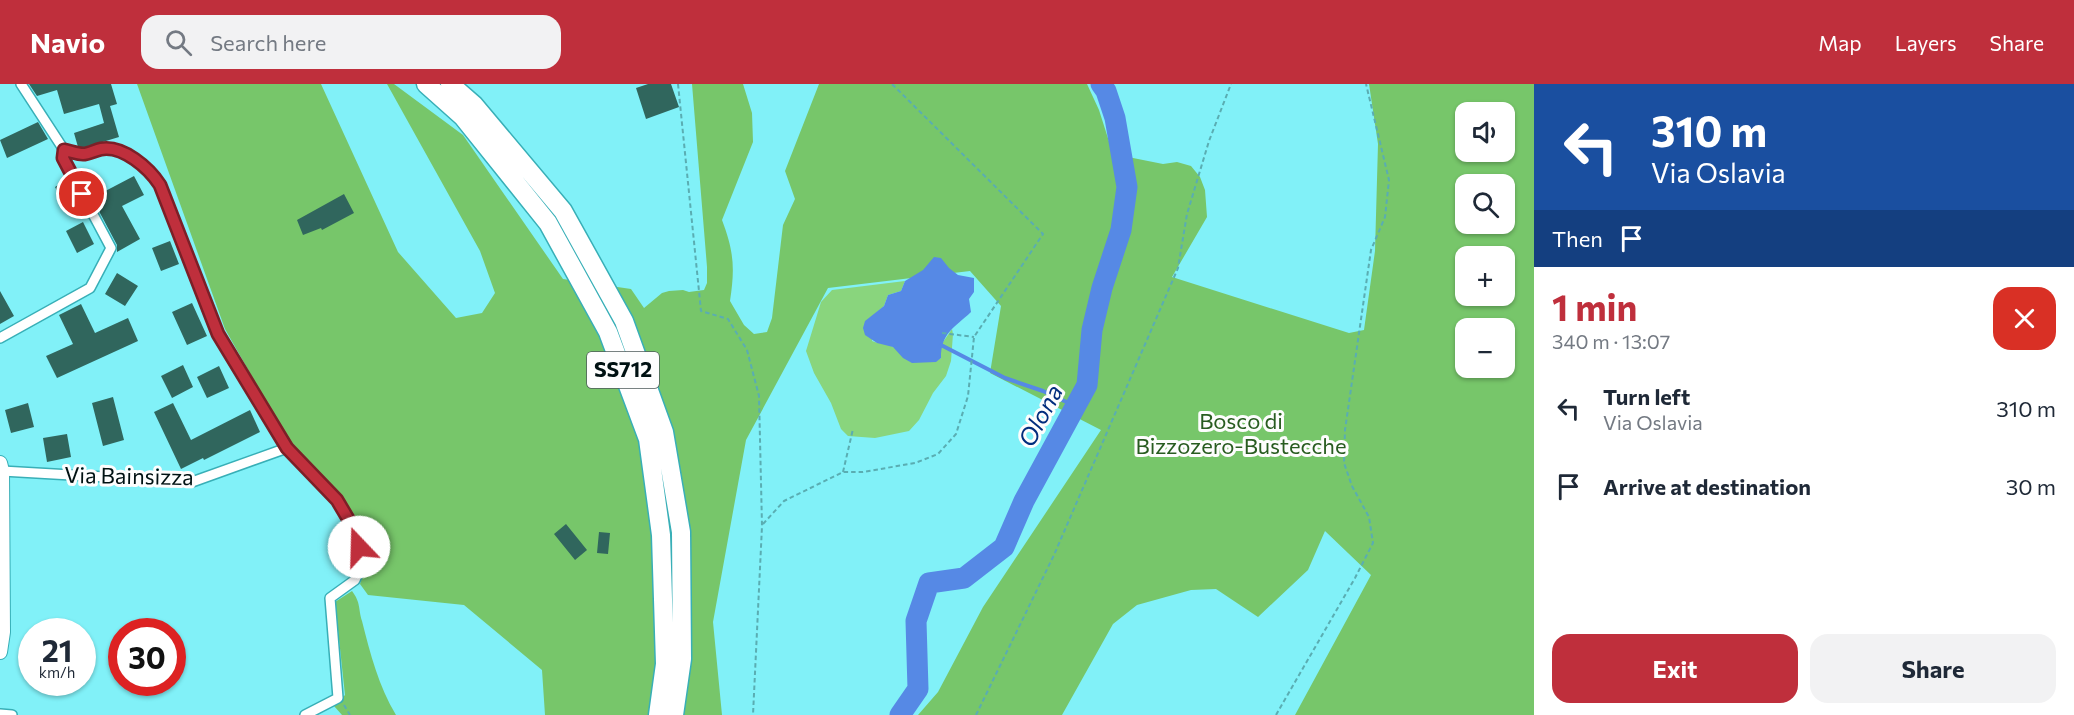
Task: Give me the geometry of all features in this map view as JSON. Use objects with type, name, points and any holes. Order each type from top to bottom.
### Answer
[{"type":"highway","name":"SS712","points":[[426,84],[463,117],[548,223],[609,332],[648,439],[659,524],[665,664],[658,715]]},
{"type":"highway","name":"SS712","points":[[450,84],[474,105],[562,211],[624,321],[664,432],[681,532],[682,659],[674,715]]},
{"type":"street","points":[[0,338],[90,288],[111,248],[63,158],[64,150],[21,84]]},
{"type":"street","points":[[64,150],[84,154],[102,148],[113,149],[140,162],[152,173],[160,185],[218,334],[287,448],[337,500],[350,522],[359,547],[360,569],[355,579],[330,598],[338,698],[305,715]]},
{"type":"street","name":"Via Bainsizza","points":[[1,467],[192,482],[287,448]]},
{"type":"street","points":[[0,652],[3,632],[1,467]]},
{"type":"street","points":[[0,714],[12,715]]},
{"type":"path","points":[[678,84],[701,311],[728,320],[747,350],[759,396],[762,525],[753,715]]},
{"type":"path","points":[[762,525],[784,501],[843,472],[863,472],[915,463],[938,454],[956,434],[968,396],[974,337],[1043,234],[892,84]]},
{"type":"path","points":[[976,715],[1054,555],[1178,268],[1187,214],[1209,141],[1231,84]]},
{"type":"path","points":[[1276,715],[1373,543],[1369,517],[1352,486],[1344,463],[1345,430],[1371,250],[1385,217],[1389,180],[1366,84]]},
{"type":"path","points":[[942,333],[974,337]]},
{"type":"path","points":[[843,472],[853,429]]},
{"type":"green space","name":"Bosco di Bizzozero-Bustecche","points":[[137,84],[321,84],[398,252],[456,318],[482,313],[495,293],[480,251],[387,84],[394,84],[463,135],[563,279],[631,289],[644,308],[662,293],[704,290],[707,283],[707,267],[692,84],[743,84],[752,113],[753,142],[722,220],[732,260],[733,279],[730,301],[744,325],[754,334],[767,332],[772,318],[783,225],[795,199],[785,171],[819,84],[1087,84],[1099,110],[1113,154],[1163,164],[1177,162],[1191,166],[1200,177],[1205,190],[1207,217],[1172,277],[1349,333],[1364,330],[1375,251],[1378,144],[1369,84],[1534,84],[1534,715],[1295,715],[1371,575],[1325,531],[1308,570],[1258,617],[1216,589],[1191,590],[1137,605],[1113,624],[1062,715],[918,715],[938,692],[983,607],[1101,430],[990,373],[1001,306],[970,271],[828,288],[746,440],[713,622],[722,715],[545,715],[542,670],[464,605],[368,595],[360,584],[364,572],[362,547],[339,498],[289,442],[225,329]]},
{"type":"green space","points":[[905,281],[901,291],[888,295],[884,306],[876,313],[872,341],[886,344],[921,360],[935,361],[941,358],[941,345],[952,329],[951,361],[946,376],[933,393],[919,420],[909,431],[875,438],[848,436],[841,429],[806,351],[821,302],[832,290]]},
{"type":"green space","points":[[352,591],[358,602],[376,670],[396,715],[342,715],[334,706],[345,695],[335,602]]},
{"type":"water","points":[[934,257],[941,258],[958,275],[974,278],[974,292],[969,299],[971,312],[946,337],[941,358],[936,362],[912,363],[903,358],[893,347],[877,343],[865,335],[863,328],[865,321],[884,306],[888,295],[901,291],[905,281],[923,270]]},
{"type":"building","points":[[29,84],[111,84],[117,104],[110,106],[119,137],[86,147],[78,147],[74,133],[104,123],[99,104],[64,114],[57,90],[37,96]]},
{"type":"building","points":[[648,84],[671,84],[679,107],[646,119],[636,88]]},
{"type":"building","points":[[38,122],[48,139],[7,158],[0,140]]},
{"type":"building","points":[[134,176],[144,195],[122,206],[140,239],[117,252],[117,245],[92,198]]},
{"type":"building","points":[[67,180],[79,203],[67,210],[55,187]]},
{"type":"building","points":[[344,194],[354,213],[322,230],[321,228],[303,235],[297,220]]},
{"type":"building","points":[[83,222],[94,244],[77,253],[66,231]]},
{"type":"building","points":[[170,241],[179,264],[161,271],[152,248]]},
{"type":"building","points":[[117,273],[138,286],[125,306],[105,294]]},
{"type":"building","points":[[0,291],[14,316],[0,324]]},
{"type":"building","points":[[192,303],[207,336],[187,345],[172,312]]},
{"type":"building","points":[[81,304],[95,333],[128,318],[138,341],[57,378],[46,356],[73,344],[59,315]]},
{"type":"building","points":[[183,365],[193,387],[172,398],[161,376]]},
{"type":"building","points":[[219,366],[229,388],[207,398],[197,377]]},
{"type":"building","points":[[113,397],[124,440],[103,446],[92,403]]},
{"type":"building","points":[[28,403],[34,427],[11,433],[5,410]]},
{"type":"building","points":[[173,403],[191,440],[250,410],[260,432],[181,469],[154,412]]},
{"type":"building","points":[[67,434],[71,457],[47,462],[43,438]]},
{"type":"building","points":[[566,524],[587,550],[575,560],[554,534]]},
{"type":"building","points":[[599,532],[610,533],[608,554],[597,553]]},
{"type":"waterway","name":"Olona","points":[[900,715],[918,689],[916,621],[929,583],[964,578],[1004,547],[1024,501],[1087,385],[1092,330],[1102,288],[1121,230],[1127,187],[1115,118],[1106,91],[1101,84]]},
{"type":"waterway","points":[[941,345],[1005,378],[1043,391],[1075,406]]},
{"type":"route","points":[[82,194],[63,158],[64,150],[84,154],[102,148],[113,149],[140,162],[152,173],[160,185],[218,334],[287,448],[337,500],[350,522],[359,547]]}]
